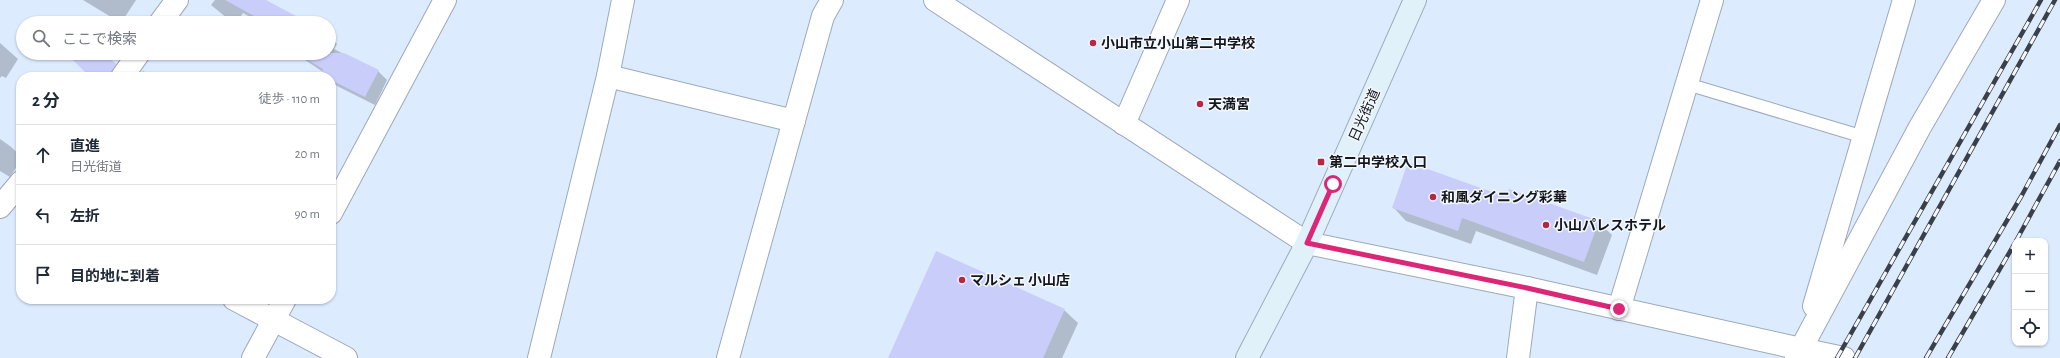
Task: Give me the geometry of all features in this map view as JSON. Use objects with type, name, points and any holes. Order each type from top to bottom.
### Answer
[{"type":"main road","name":"日光街道","points":[[1247,358],[1307,243],[1415,0]]},
{"type":"street","points":[[165,16],[177,0]]},
{"type":"street","points":[[336,204],[445,0]]},
{"type":"street","points":[[539,358],[608,76],[623,0]]},
{"type":"street","points":[[728,358],[823,16],[832,0]]},
{"type":"street","points":[[935,0],[1307,243],[1527,288],[1619,309],[1799,354],[1844,358]]},
{"type":"street","points":[[1124,124],[1178,0]]},
{"type":"street","points":[[1799,354],[1904,0]]},
{"type":"street","points":[[1799,354],[1920,128],[1994,0]]},
{"type":"street","points":[[1619,309],[1687,84],[1710,1]]},
{"type":"street","points":[[126,72],[134,60]]},
{"type":"street","points":[[608,76],[794,121]]},
{"type":"street","points":[[0,208],[15,184]]},
{"type":"street","points":[[1518,358],[1527,288]]},
{"type":"street","points":[[244,304],[346,358]]},
{"type":"street","points":[[253,358],[282,304]]},
{"type":"lane","points":[[1687,84],[1864,137]]},
{"type":"building","points":[[225,0],[266,0],[296,16],[254,16]]},
{"type":"building","points":[[336,53],[344,53],[379,70],[365,97],[336,82],[336,72],[322,72],[323,69],[308,60],[336,60]]},
{"type":"building","points":[[73,60],[112,60],[116,64],[112,72],[85,72]]},
{"type":"building","points":[[1408,162],[1506,197],[1509,189],[1599,221],[1584,262],[1462,218],[1458,231],[1392,208]]},
{"type":"building","name":"マルシェ 小山店","points":[[936,251],[1065,309],[1043,358],[888,358]]},
{"type":"railway","points":[[1837,358],[2041,0]]},
{"type":"railway","points":[[1855,358],[2055,0]]},
{"type":"railway","points":[[1926,358],[2022,195],[2060,125]]},
{"type":"railway","points":[[2018,238],[2060,161]]},
{"type":"railway","points":[[1948,358],[2012,248]]},
{"type":"place","name":"小山市立小山第二中学校","points":[[1093,43]]},
{"type":"place","name":"天満宮","points":[[1200,104]]},
{"type":"place","name":"第二中学校入口","points":[[1321,162]]},
{"type":"place","name":"和風ダイニング彩華","points":[[1433,197]]},
{"type":"place","name":"小山パレスホテル","points":[[1546,225]]},
{"type":"place","name":"マルシェ 小山店","points":[[962,280]]},
{"type":"route","points":[[1333,184],[1307,243],[1527,288],[1619,309]]}]
